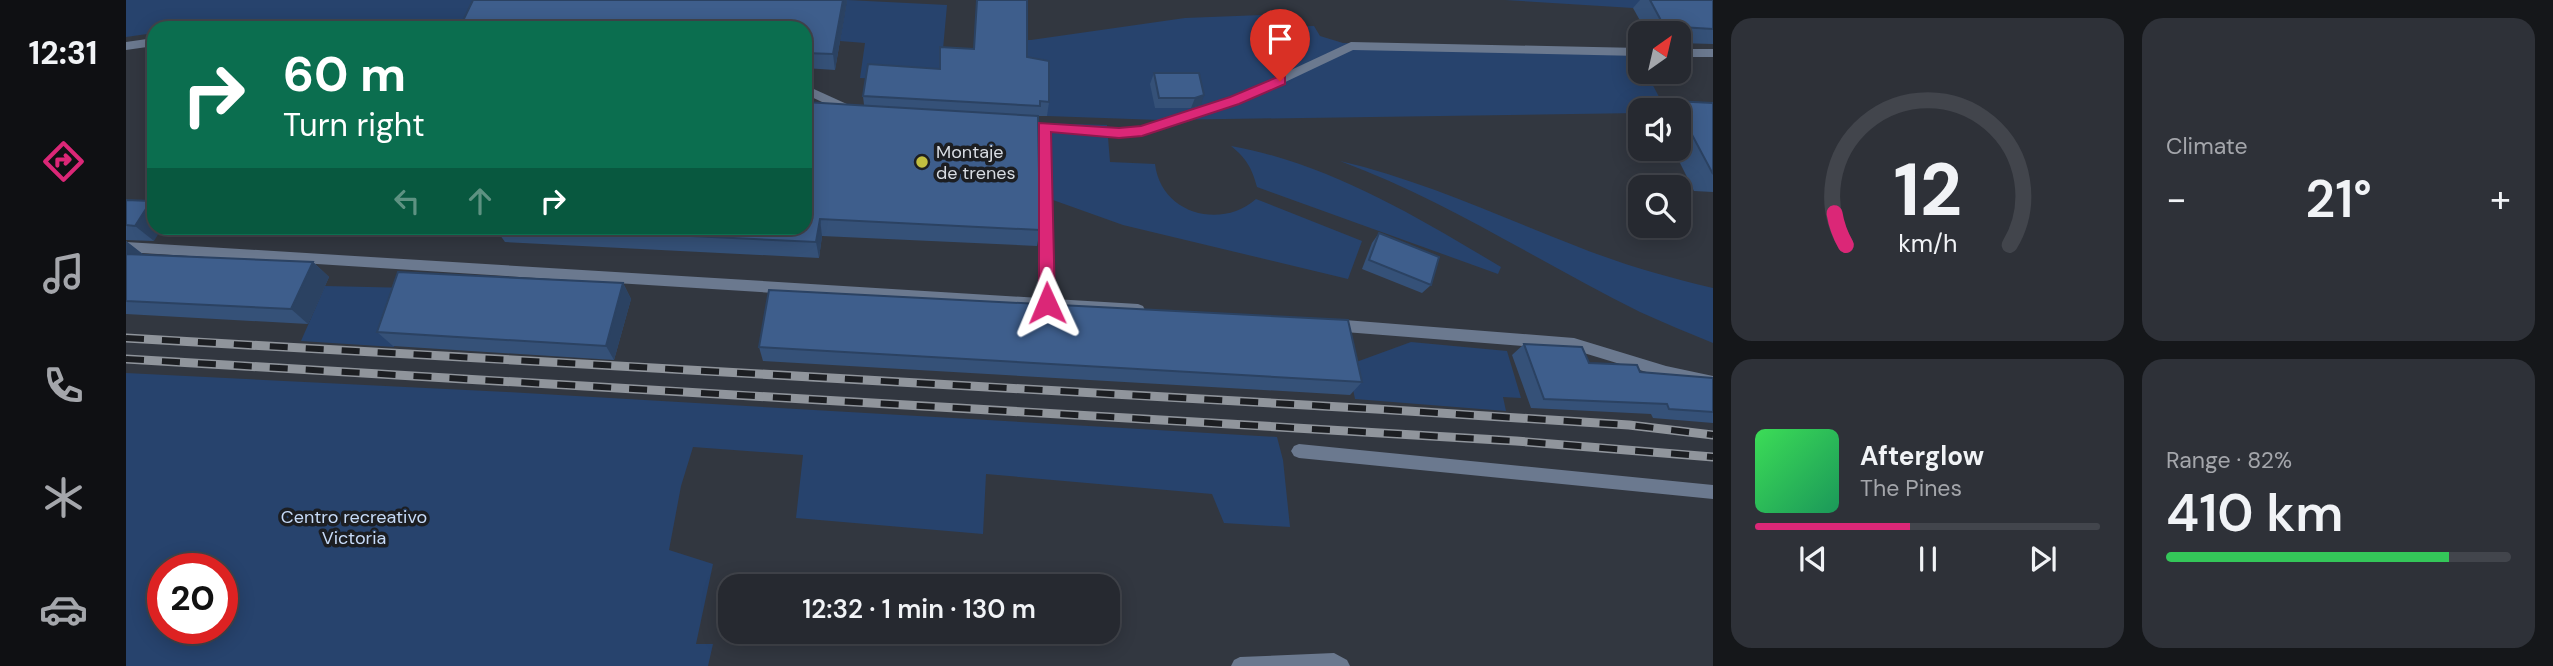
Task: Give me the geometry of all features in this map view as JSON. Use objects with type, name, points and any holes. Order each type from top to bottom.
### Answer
[{"type":"street","points":[[126,46],[147,43]]},
{"type":"street","points":[[1003,124],[1119,133],[1142,131],[1234,101],[1350,47],[1628,52]]},
{"type":"street","points":[[1691,52],[1713,53]]},
{"type":"street","points":[[812,92],[869,119]]},
{"type":"street","points":[[1044,127],[1047,303]]},
{"type":"street","points":[[126,247],[1152,311]]},
{"type":"street","points":[[1315,324],[1574,344],[1666,372],[1713,382]]},
{"type":"street","points":[[1299,451],[1713,492]]},
{"type":"street","points":[[1240,666],[1334,662],[1341,666]]},
{"type":"green space","points":[[126,0],[478,0],[468,21],[147,21],[147,34],[126,37]]},
{"type":"green space","points":[[847,0],[947,5],[940,82],[860,78],[865,43],[840,41]]},
{"type":"green space","points":[[1505,0],[1713,0],[1633,8]]},
{"type":"green space","points":[[1262,15],[1269,27],[1314,26],[1320,36],[1343,43],[1628,52],[1628,84],[1652,84],[1660,98],[1628,98],[1628,113],[1160,120],[1047,116],[1047,75],[982,41],[1031,40],[1185,18]]},
{"type":"green space","points":[[1039,123],[1107,125],[1110,162],[1155,164],[1168,195],[1195,212],[1226,214],[1256,199],[1362,241],[1348,279],[1123,225],[1039,195]]},
{"type":"green space","points":[[1231,146],[1302,165],[1371,194],[1501,267],[1498,274],[1257,187],[1248,164]]},
{"type":"green space","points":[[1340,161],[1430,188],[1610,259],[1713,288],[1713,343],[1640,312],[1455,213]]},
{"type":"green space","points":[[325,286],[412,288],[394,347],[301,341]]},
{"type":"green space","points":[[1411,342],[1507,351],[1521,398],[1503,397],[1506,411],[1355,399],[1348,365]]},
{"type":"green space","name":"Centro recreativo Victoria","points":[[126,373],[507,392],[1277,437],[1283,460],[1290,527],[1224,523],[1212,494],[986,474],[983,534],[796,518],[803,455],[693,447],[681,486],[669,550],[713,564],[696,644],[713,644],[708,666],[126,666]]},
{"type":"building","points":[[473,0],[843,0],[833,54],[812,53],[812,21],[463,21]]},
{"type":"building","points":[[977,0],[1027,0],[1027,57],[1049,61],[1049,102],[1040,101],[1040,106],[863,96],[868,64],[940,69],[940,47],[974,49]]},
{"type":"building","points":[[1650,0],[1713,0],[1713,29],[1691,28],[1691,21],[1661,21]]},
{"type":"building","points":[[1154,73],[1199,73],[1204,95],[1195,98],[1159,98]]},
{"type":"building","name":"Montaje de trenes","points":[[812,102],[1038,116],[1040,230],[820,219],[816,242],[670,235],[812,235]]},
{"type":"building","points":[[1691,102],[1713,103],[1713,174],[1691,133]]},
{"type":"building","points":[[126,200],[147,201],[147,207],[135,226],[126,225]]},
{"type":"building","points":[[1379,233],[1439,257],[1431,285],[1369,260]]},
{"type":"building","points":[[126,254],[313,262],[291,309],[126,301]]},
{"type":"building","points":[[398,272],[623,283],[606,346],[377,332]]},
{"type":"building","points":[[769,290],[1348,320],[1362,382],[759,347]]},
{"type":"building","points":[[1524,344],[1582,347],[1589,363],[1637,365],[1640,372],[1713,378],[1713,412],[1669,409],[1667,404],[1544,399]]},
{"type":"railway","points":[[126,338],[1376,409],[1629,425],[1713,435]]},
{"type":"railway","points":[[126,359],[1516,441],[1713,457]]},
{"type":"place","name":"Montaje de trenes","points":[[922,162]]},
{"type":"route","points":[[1047,303],[1044,127],[1119,133],[1142,131],[1234,101],[1280,81]]}]
